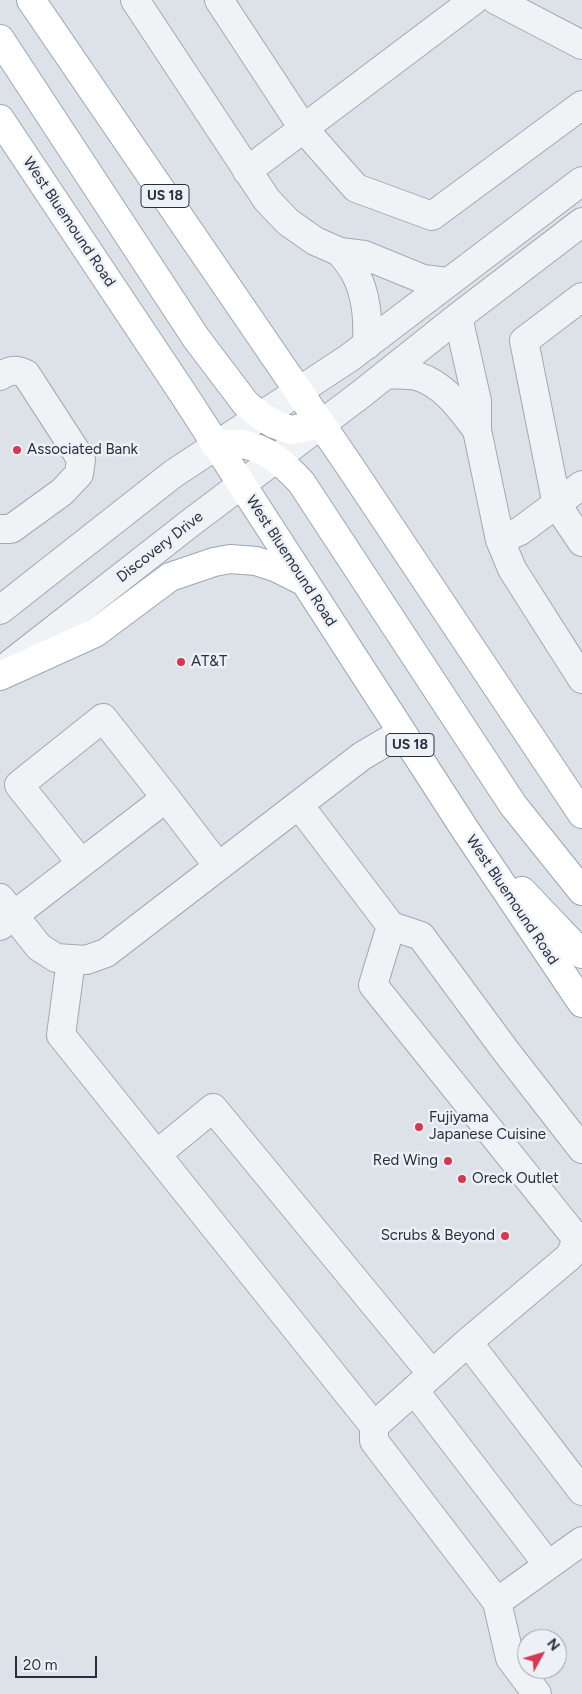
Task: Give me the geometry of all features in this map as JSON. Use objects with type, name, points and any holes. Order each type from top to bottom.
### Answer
[{"type":"main road","name":"US 18","points":[[31,0],[321,424],[582,814]]},
{"type":"main road","points":[[0,38],[196,338],[246,404],[274,424],[291,430],[321,424]]},
{"type":"main road","name":"West Bluemound Road","points":[[0,118],[466,831],[582,1003]]},
{"type":"main road","points":[[216,446],[240,444],[259,449],[276,458],[301,482],[513,805],[582,891]]},
{"type":"main road","points":[[0,674],[95,633],[170,577],[214,562],[230,559],[256,561],[277,568],[304,582]]},
{"type":"main road","points":[[466,831],[582,954]]},
{"type":"street","points":[[135,0],[247,171],[267,200],[288,222],[315,241],[340,252],[364,255],[423,279],[448,282]]},
{"type":"street","points":[[219,0],[303,128],[356,188],[432,216],[582,104]]},
{"type":"street","points":[[247,171],[474,0]]},
{"type":"street","points":[[496,0],[578,36]]},
{"type":"street","points":[[0,610],[174,474],[367,344],[582,181]]},
{"type":"street","name":"Discovery Drive","points":[[0,674],[582,222]]},
{"type":"street","points":[[340,252],[355,272],[364,296],[368,317],[367,344]]},
{"type":"street","points":[[582,297],[524,341],[557,504],[582,542]]},
{"type":"street","points":[[458,317],[477,402],[477,430],[500,540],[512,569],[581,676]]},
{"type":"street","points":[[0,376],[8,371],[17,370],[26,374],[82,459],[79,474],[62,492],[11,529],[0,529]]},
{"type":"street","points":[[386,374],[415,376],[434,384],[450,396],[477,430]]},
{"type":"street","points":[[500,540],[520,532],[582,485]]},
{"type":"street","points":[[81,863],[19,785],[103,718],[218,866]]},
{"type":"street","points":[[166,798],[81,863],[4,913],[39,947],[56,958],[86,960],[106,953],[362,756],[402,732]]},
{"type":"street","points":[[299,805],[391,926],[421,936],[505,1050],[582,1149]]},
{"type":"street","points":[[374,1426],[468,1342],[570,1256],[580,1237],[372,985],[391,926]]},
{"type":"street","points":[[71,960],[61,1035],[374,1426],[374,1441],[497,1602],[510,1658],[537,1694]]},
{"type":"street","points":[[157,1154],[213,1108],[423,1382],[548,1565]]},
{"type":"street","points":[[468,1342],[582,1491]]},
{"type":"street","points":[[497,1602],[582,1540]]},
{"type":"place","name":"Associated Bank","points":[[17,450]]},
{"type":"place","name":"AT&T","points":[[181,662]]},
{"type":"place","name":"Fujiyama Japanese Cuisine","points":[[419,1127]]},
{"type":"place","name":"Red Wing","points":[[448,1161]]},
{"type":"place","name":"Oreck Outlet","points":[[462,1179]]},
{"type":"place","name":"Scrubs & Beyond","points":[[505,1236]]}]
